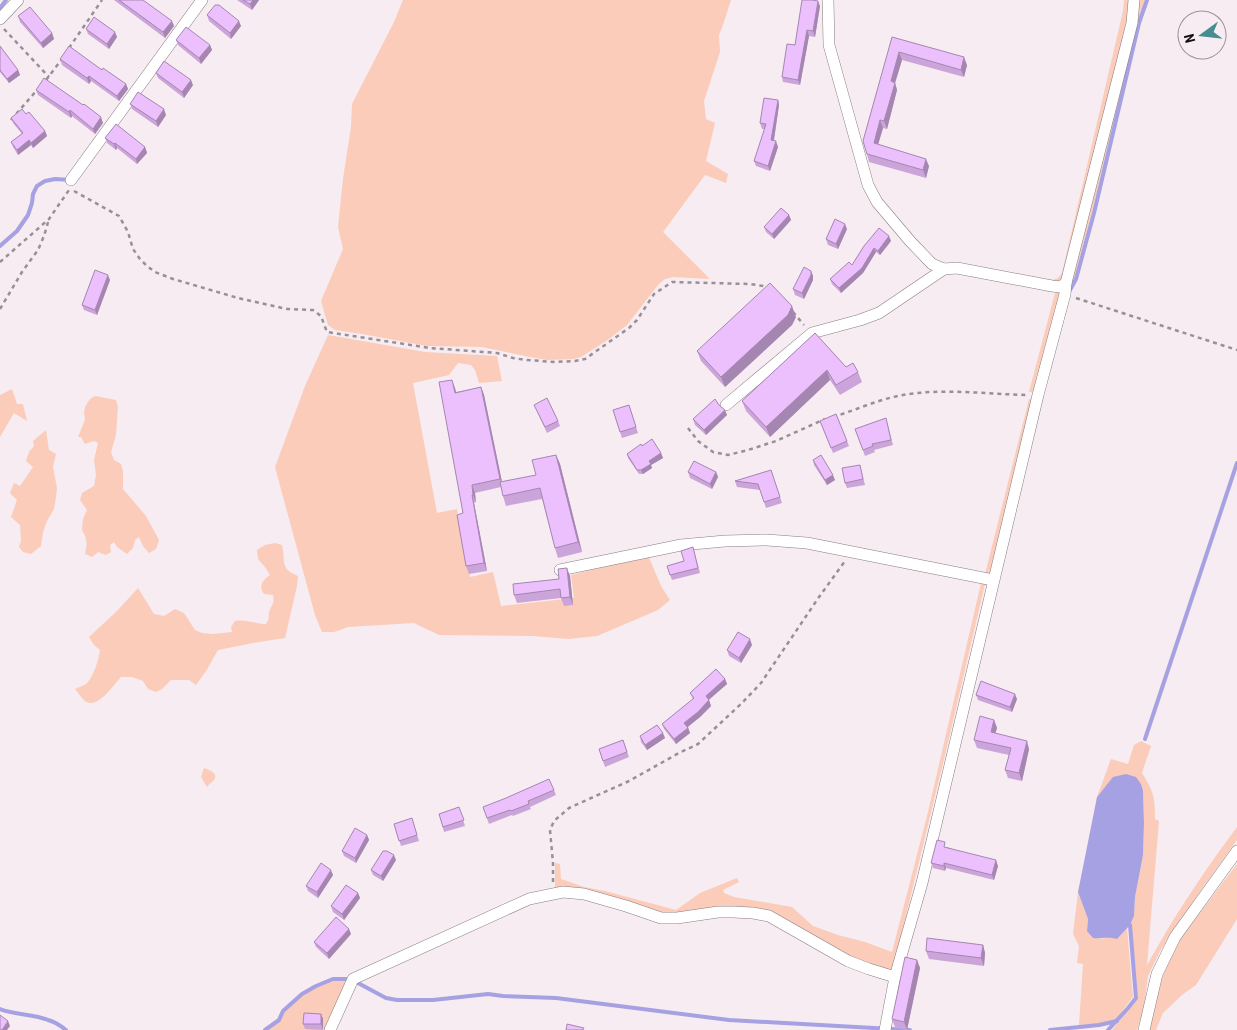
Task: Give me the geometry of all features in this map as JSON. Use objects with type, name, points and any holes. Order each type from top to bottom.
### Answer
[{"type":"street","points":[[0,19],[18,0]]},
{"type":"street","points":[[70,185],[202,0]]},
{"type":"street","points":[[828,0],[829,45],[868,185],[877,202],[932,264],[944,268],[957,268],[1065,288]]},
{"type":"street","points":[[886,1028],[895,976],[922,883],[1038,395],[1132,23],[1134,0]]},
{"type":"street","points":[[726,405],[812,333],[879,313],[944,268]]},
{"type":"street","points":[[560,570],[681,545],[725,540],[767,540],[807,543],[853,551],[993,580]]},
{"type":"street","points":[[1144,1030],[1157,974],[1174,937],[1237,851]]},
{"type":"street","points":[[330,1030],[353,979],[529,899],[563,892],[584,894],[661,918],[677,918],[718,912],[753,913],[769,916],[848,961],[895,976]]},
{"type":"path","points":[[11,120],[49,77],[102,0]]},
{"type":"path","points":[[0,25],[49,77]]},
{"type":"path","points":[[0,309],[22,272],[38,250],[49,219],[70,185],[89,200],[119,216],[128,232],[133,249],[140,259],[155,272],[238,298],[287,309],[313,310],[321,316],[327,332],[430,348],[497,352],[513,358],[555,362],[575,361],[585,359],[629,328],[654,294],[672,282],[750,284],[772,290]]},
{"type":"path","points":[[0,262],[49,219]]},
{"type":"path","points":[[1065,288],[1237,350]]},
{"type":"path","points":[[792,312],[812,333]]},
{"type":"path","points":[[688,428],[698,441],[713,452],[728,455],[776,441],[821,420],[874,402],[902,395],[943,391],[1038,395]]},
{"type":"path","points":[[553,894],[550,830],[554,821],[569,808],[629,781],[679,752],[698,744],[761,683],[819,597],[853,551]]},
{"type":"shaded area","points":[[403,0],[731,0],[719,35],[720,52],[704,101],[706,119],[715,123],[706,161],[728,174],[726,183],[705,175],[663,232],[710,279],[673,277],[665,279],[658,285],[627,325],[581,357],[573,359],[547,360],[482,347],[427,346],[335,330],[328,325],[321,301],[343,249],[338,227],[351,127],[352,104],[394,22]]},
{"type":"shaded area","points":[[1124,0],[1130,0],[1129,9],[1064,278],[1056,282],[1047,282],[1058,278],[1062,273]]},
{"type":"shaded area","points":[[1136,0],[1145,0],[1092,212],[1074,279],[1068,290]]},
{"type":"shaded area","points":[[1060,292],[1034,392],[1029,392],[1055,293]]},
{"type":"shaded area","points":[[328,335],[425,352],[497,356],[502,381],[479,383],[475,370],[471,365],[458,363],[449,375],[413,383],[437,513],[457,509],[470,577],[493,572],[501,606],[574,598],[571,575],[648,555],[661,586],[670,600],[658,610],[597,636],[568,639],[534,636],[439,635],[414,623],[348,627],[334,632],[322,632],[315,615],[275,467],[305,386]]},
{"type":"shaded area","points":[[12,389],[17,404],[23,404],[27,421],[14,413],[0,437],[0,395]]},
{"type":"shaded area","points":[[95,396],[116,400],[118,407],[116,435],[111,452],[114,460],[121,464],[123,489],[146,516],[159,540],[156,549],[149,553],[139,537],[135,540],[133,548],[127,554],[117,547],[114,542],[110,545],[111,552],[106,555],[98,552],[92,557],[85,554],[86,542],[82,530],[83,519],[87,510],[80,500],[82,493],[94,486],[96,475],[94,460],[98,443],[94,441],[85,444],[81,437],[78,437],[85,420],[85,407],[90,399]]},
{"type":"shaded area","points":[[1029,399],[1033,399],[989,576],[985,574]]},
{"type":"shaded area","points":[[46,430],[49,450],[56,454],[53,467],[57,488],[56,497],[54,509],[43,532],[41,546],[31,554],[23,552],[19,547],[21,541],[20,525],[11,517],[17,500],[10,493],[14,483],[20,486],[33,467],[26,461],[29,452],[34,446],[33,441]]},
{"type":"shaded area","points":[[275,543],[282,545],[284,564],[288,570],[298,576],[285,638],[218,650],[196,685],[189,680],[171,680],[156,692],[148,689],[143,681],[132,677],[121,677],[100,699],[90,703],[85,701],[75,689],[89,681],[98,658],[100,650],[89,637],[138,588],[154,614],[164,616],[175,609],[184,613],[195,630],[202,633],[232,632],[231,627],[235,621],[266,624],[273,602],[273,595],[264,594],[262,591],[262,583],[270,575],[258,559],[257,550],[265,545]]},
{"type":"shaded area","points":[[981,583],[985,584],[892,973],[858,961],[776,915],[664,915],[555,888],[555,863],[560,864],[561,879],[584,887],[676,910],[700,893],[737,878],[739,882],[723,890],[724,893],[734,897],[792,907],[813,926],[892,952],[928,812]]},
{"type":"shaded area","points":[[1141,741],[1151,746],[1142,773],[1153,795],[1155,819],[1159,821],[1147,965],[1184,903],[1237,827],[1237,840],[1160,951],[1148,976],[1144,1007],[1137,1030],[1112,1030],[1138,997],[1131,923],[1134,916],[1135,897],[1143,855],[1143,791],[1113,778],[1097,797],[1111,759],[1128,764],[1134,745]]},
{"type":"shaded area","points":[[204,768],[215,774],[215,779],[207,787],[201,777]]},
{"type":"shaded area","points":[[1126,774],[1136,777],[1143,791],[1143,855],[1135,897],[1134,916],[1130,925],[1117,939],[1093,938],[1087,931],[1088,919],[1078,892],[1097,797],[1113,777]]},
{"type":"shaded area","points":[[1237,864],[1237,919],[1196,985],[1163,1013],[1156,1030],[1148,1030],[1163,976],[1180,939]]},
{"type":"shaded area","points":[[1078,892],[1088,919],[1087,931],[1100,939],[1110,937],[1117,939],[1127,928],[1133,997],[1115,1020],[1098,1024],[1079,1025],[1083,964],[1077,963],[1079,946],[1073,934]]},
{"type":"shaded area","points":[[333,980],[349,982],[324,1030],[267,1030],[280,1021],[284,1011],[302,995]]},
{"type":"building","points":[[119,0],[143,0],[172,21],[163,32]]},
{"type":"building","points":[[243,0],[253,0],[250,4]]},
{"type":"building","points":[[802,0],[818,1],[813,31],[807,30],[798,80],[782,77],[787,44],[795,45]]},
{"type":"building","points":[[215,5],[219,5],[239,21],[230,33],[207,15]]},
{"type":"building","points":[[30,7],[52,33],[41,43],[18,16]]},
{"type":"building","points":[[94,17],[115,32],[107,44],[86,29]]},
{"type":"building","points":[[186,27],[210,45],[199,58],[176,40]]},
{"type":"building","points":[[892,37],[964,57],[961,70],[899,52],[891,81],[895,83],[884,121],[880,120],[874,143],[926,159],[923,170],[867,154],[863,141]]},
{"type":"building","points":[[0,46],[18,70],[7,79],[0,70]]},
{"type":"building","points":[[69,46],[102,70],[103,68],[126,84],[117,96],[89,76],[87,78],[60,59]]},
{"type":"building","points":[[164,61],[191,80],[182,92],[156,73]]},
{"type":"building","points":[[44,78],[101,117],[93,129],[70,110],[69,112],[36,90]]},
{"type":"building","points":[[138,92],[164,109],[156,121],[130,104]]},
{"type":"building","points":[[764,98],[778,100],[771,140],[776,141],[768,166],[754,161],[766,124],[760,123]]},
{"type":"building","points":[[22,109],[26,114],[29,112],[45,131],[31,143],[29,140],[17,150],[11,142],[23,133],[11,118]]},
{"type":"building","points":[[116,124],[145,147],[136,159],[105,138]]},
{"type":"building","points":[[781,208],[789,215],[772,234],[764,227]]},
{"type":"building","points":[[835,219],[845,224],[836,244],[826,239]]},
{"type":"building","points":[[879,228],[889,236],[878,251],[874,248],[862,268],[839,288],[830,279],[849,262],[852,265],[864,246]]},
{"type":"building","points":[[804,267],[811,271],[811,275],[802,293],[793,289]]},
{"type":"building","points":[[95,270],[108,275],[95,310],[82,305]]},
{"type":"building","points":[[770,283],[792,306],[788,315],[721,377],[697,351]]},
{"type":"building","points":[[815,333],[846,367],[853,363],[858,372],[836,385],[827,370],[766,427],[742,401]]},
{"type":"building","points":[[452,380],[455,393],[481,387],[500,479],[472,485],[472,495],[484,563],[466,566],[457,515],[463,513],[439,382]]},
{"type":"building","points":[[547,398],[558,421],[545,427],[534,405]]},
{"type":"building","points":[[715,399],[725,410],[704,430],[693,419]]},
{"type":"building","points":[[629,405],[636,427],[620,432],[613,410]]},
{"type":"building","points":[[836,414],[847,441],[831,448],[820,421]]},
{"type":"building","points":[[886,418],[891,440],[872,444],[873,446],[863,450],[855,429]]},
{"type":"building","points":[[652,439],[661,453],[649,461],[651,464],[641,470],[637,470],[627,454]]},
{"type":"building","points":[[556,455],[578,542],[555,548],[540,488],[503,496],[500,482],[536,475],[532,460]]},
{"type":"building","points":[[821,455],[833,475],[825,480],[813,460]]},
{"type":"building","points":[[694,461],[716,472],[710,484],[688,472]]},
{"type":"building","points":[[860,465],[863,479],[845,483],[842,468]]},
{"type":"building","points":[[771,470],[780,497],[764,502],[758,484],[735,481]]},
{"type":"building","points":[[693,547],[698,568],[670,575],[667,566],[684,561],[681,551]]},
{"type":"building","points":[[567,568],[570,597],[561,598],[560,589],[514,595],[513,584],[559,579],[558,569]]},
{"type":"building","points":[[738,632],[750,639],[739,658],[727,650]]},
{"type":"building","points":[[716,669],[725,679],[706,696],[709,700],[698,712],[684,723],[688,728],[674,739],[662,724],[694,698],[690,693]]},
{"type":"building","points":[[981,681],[1015,694],[1010,707],[976,695]]},
{"type":"building","points":[[980,716],[994,720],[991,732],[1027,741],[1019,773],[1005,770],[1011,748],[974,740]]},
{"type":"building","points":[[657,725],[663,733],[645,745],[640,736]]},
{"type":"building","points":[[623,740],[627,752],[603,761],[599,749]]},
{"type":"building","points":[[549,779],[554,790],[528,801],[529,804],[487,818],[483,807]]},
{"type":"building","points":[[459,807],[464,820],[443,827],[439,814]]},
{"type":"building","points":[[412,818],[417,835],[399,841],[394,824]]},
{"type":"building","points":[[355,828],[367,835],[355,858],[342,851]]},
{"type":"building","points":[[937,840],[945,842],[944,847],[996,860],[992,875],[944,863],[944,866],[931,863]]},
{"type":"building","points":[[383,851],[394,855],[381,876],[371,870]]},
{"type":"building","points":[[321,863],[331,870],[317,892],[306,886]]},
{"type":"building","points":[[346,885],[358,893],[342,914],[331,906]]},
{"type":"building","points":[[336,917],[349,929],[327,953],[314,942]]},
{"type":"building","points":[[927,938],[983,945],[981,958],[926,951]]},
{"type":"building","points":[[905,957],[917,960],[904,1022],[892,1019]]},
{"type":"building","points":[[304,1013],[321,1014],[321,1024],[303,1024]]},
{"type":"building","points":[[0,1015],[8,1021],[2,1030],[0,1030]]},
{"type":"building","points":[[567,1024],[584,1028],[583,1030],[566,1030]]},
{"type":"waterway","points":[[0,8],[6,0]]},
{"type":"waterway","points":[[1070,290],[1076,279],[1094,213],[1139,23],[1147,0]]},
{"type":"waterway","points":[[0,246],[17,231],[28,215],[37,186],[45,181],[55,179],[71,180]]},
{"type":"waterway","points":[[1145,739],[1237,463]]},
{"type":"waterway","points":[[1108,1030],[1136,998],[1130,925]]},
{"type":"waterway","points":[[265,1030],[279,1020],[283,1011],[302,994],[333,979],[345,979],[358,983],[386,998],[397,1000],[433,1000],[488,994],[556,998],[729,1020],[910,1030]]},
{"type":"waterway","points":[[0,1009],[42,1018],[66,1030]]},
{"type":"waterway","points":[[1050,1030],[1099,1025],[1117,1021]]}]
